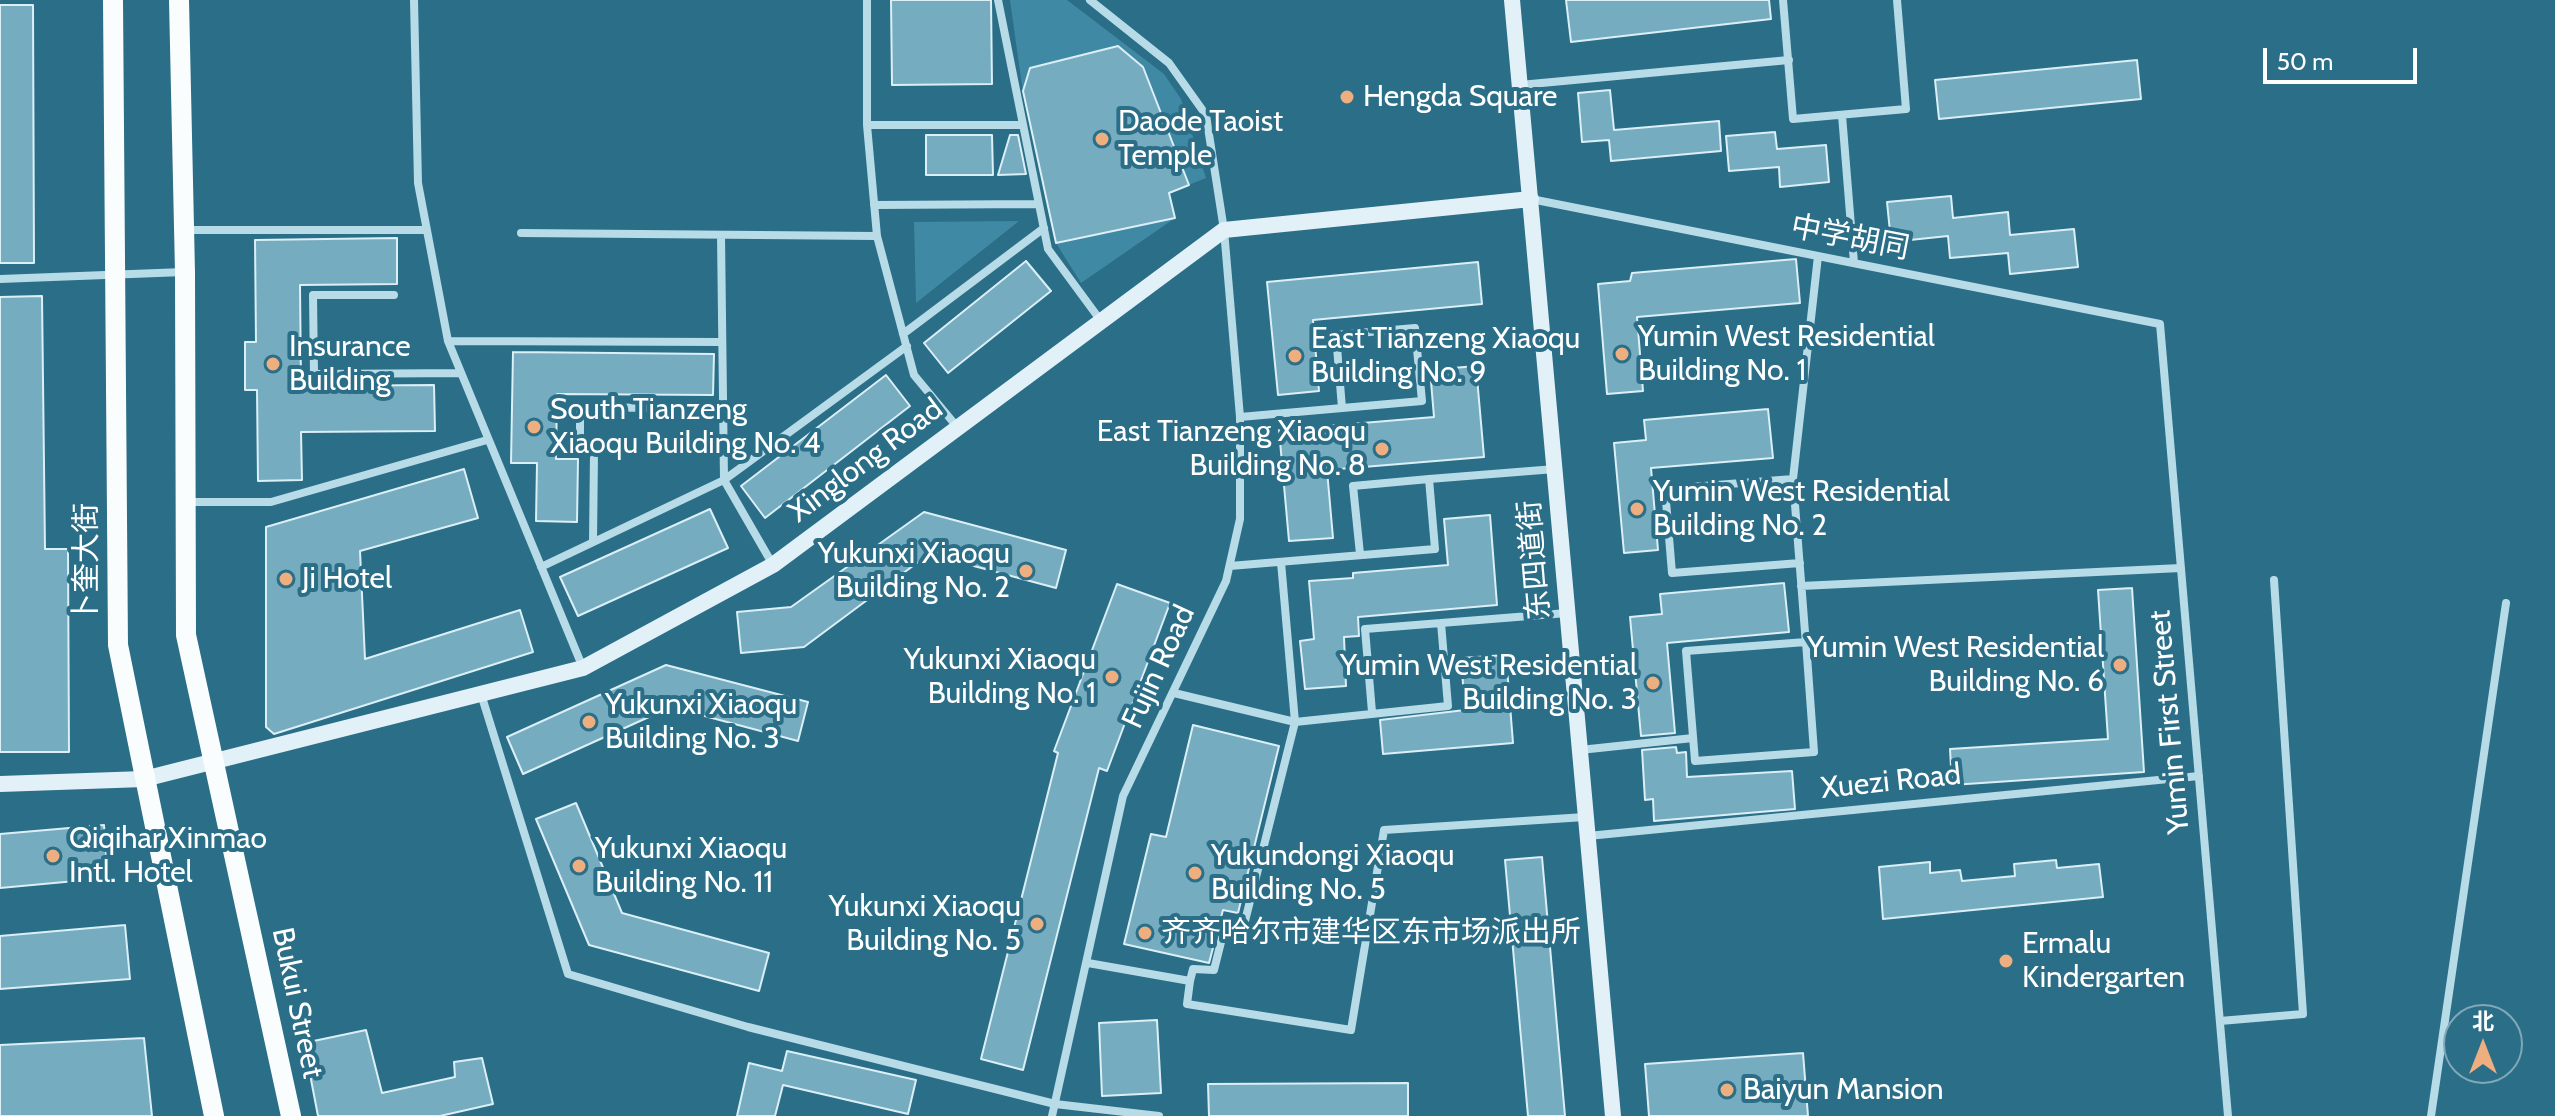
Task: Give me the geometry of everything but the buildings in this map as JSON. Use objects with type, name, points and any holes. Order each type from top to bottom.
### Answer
[{"type":"main road","name":"卜奎大街","points":[[113,0],[118,645],[214,1116]]},
{"type":"main road","points":[[179,0],[185,272],[186,635],[213,761]]},
{"type":"main road","name":"Bukui Street","points":[[213,761],[291,1116]]},
{"type":"street","points":[[414,0],[418,183],[448,341],[583,668]]},
{"type":"street","points":[[867,0],[867,125],[877,236],[914,375],[958,428]]},
{"type":"street","points":[[998,0],[1048,249],[1101,321]]},
{"type":"street","name":"Fujin Road","points":[[1052,1116],[1123,796],[1226,581],[1240,519],[1240,417],[1224,230],[1206,115],[1169,63],[1090,0]]},
{"type":"street","name":"东四道街","points":[[1512,0],[1613,1116]]},
{"type":"street","points":[[1783,0],[1793,119],[1906,109],[1897,0]]},
{"type":"street","points":[[1520,85],[1789,60]]},
{"type":"street","points":[[1842,115],[1854,263]]},
{"type":"street","points":[[867,125],[1022,125]]},
{"type":"street","points":[[1224,230],[1531,199]]},
{"type":"street","name":"中学胡同","points":[[1531,199],[2160,324]]},
{"type":"street","points":[[874,205],[1039,204]]},
{"type":"street","points":[[903,334],[1044,228]]},
{"type":"street","points":[[184,230],[427,230]]},
{"type":"street","name":"Xinglong Road","points":[[0,784],[144,779],[583,668],[773,565],[1224,230]]},
{"type":"street","points":[[521,233],[877,236]]},
{"type":"street","points":[[721,235],[724,480],[773,565]]},
{"type":"street","points":[[1807,653],[1806,642],[1686,651],[1695,761],[1814,752],[1807,653],[1793,479],[1818,256]]},
{"type":"street","points":[[0,279],[185,272]]},
{"type":"street","points":[[394,295],[313,295],[314,374],[461,373]]},
{"type":"street","name":"Yumin First Street","points":[[2160,324],[2228,1116]]},
{"type":"street","points":[[1240,417],[1422,401],[1415,328],[1336,335],[1342,408]]},
{"type":"street","points":[[448,341],[722,342]]},
{"type":"street","points":[[541,567],[724,480],[907,346]]},
{"type":"street","points":[[593,542],[594,452],[580,452],[580,407],[723,409]]},
{"type":"street","points":[[185,502],[271,502],[487,440]]},
{"type":"street","points":[[1360,554],[1353,486],[1555,469]]},
{"type":"street","points":[[1230,566],[1435,549],[1429,479]]},
{"type":"street","points":[[1793,479],[1665,489],[1672,573],[1800,563]]},
{"type":"street","points":[[1281,562],[1295,722],[1244,925],[1226,922],[1214,970],[1193,969],[1187,1004],[1351,1030],[1384,830],[1586,817]]},
{"type":"street","points":[[1801,586],[2181,568]]},
{"type":"street","points":[[2220,1021],[2303,1014],[2274,580]]},
{"type":"street","points":[[2431,1116],[2506,603]]},
{"type":"street","points":[[1372,712],[1365,629],[1568,613]]},
{"type":"street","points":[[1174,693],[1295,722],[1448,706],[1441,623]]},
{"type":"street","points":[[481,694],[568,974],[748,1027],[1055,1104],[1159,1116]]},
{"type":"street","points":[[1580,750],[1693,738]]},
{"type":"street","name":"Xuezi Road","points":[[1588,836],[2199,776]]},
{"type":"street","points":[[1088,963],[1190,981]]},
{"type":"shaded area","name":"Daode Taoist Temple","points":[[1010,0],[1067,0],[1164,74],[1181,99],[1206,178],[1169,193],[1175,218],[1081,283],[1056,243],[1023,93]]},
{"type":"shaded area","points":[[1019,221],[916,303],[914,222]]},
{"type":"place","name":"Hengda Square","points":[[1347,97]]},
{"type":"place","name":"Daode Taoist Temple","points":[[1102,139]]},
{"type":"place","name":"Yumin West Residential Building No. 1","points":[[1622,354]]},
{"type":"place","name":"East Tianzeng Xiaoqu Building No. 9","points":[[1295,356]]},
{"type":"place","name":"Insurance Building","points":[[273,364]]},
{"type":"place","name":"South Tianzeng Xiaoqu Building No. 4","points":[[534,427]]},
{"type":"place","name":"East Tianzeng Xiaoqu Building No. 8","points":[[1382,449]]},
{"type":"place","name":"Yumin West Residential Building No. 2","points":[[1637,509]]},
{"type":"place","name":"Yukunxi Xiaoqu Building No. 2","points":[[1026,571]]},
{"type":"place","name":"Ji Hotel","points":[[286,579]]},
{"type":"place","name":"Yumin West Residential Building No. 6","points":[[2120,665]]},
{"type":"place","name":"Yukunxi Xiaoqu Building No. 1","points":[[1112,677]]},
{"type":"place","name":"Yumin West Residential Building No. 3","points":[[1653,683]]},
{"type":"place","name":"Yukunxi Xiaoqu Building No. 3","points":[[589,722]]},
{"type":"place","name":"Qiqihar Xinmao Intl. Hotel","points":[[53,856]]},
{"type":"place","name":"Yukunxi Xiaoqu Building No. 11","points":[[579,866]]},
{"type":"place","name":"Yukundongi Xiaoqu Building No. 5","points":[[1195,873]]},
{"type":"place","name":"Yukunxi Xiaoqu Building No. 5","points":[[1037,924]]},
{"type":"place","name":"齐齐哈尔市建华区东市场派出所","points":[[1145,933]]},
{"type":"place","name":"Ermalu Kindergarten","points":[[2006,961]]},
{"type":"place","name":"Baiyun Mansion","points":[[1727,1090]]}]
